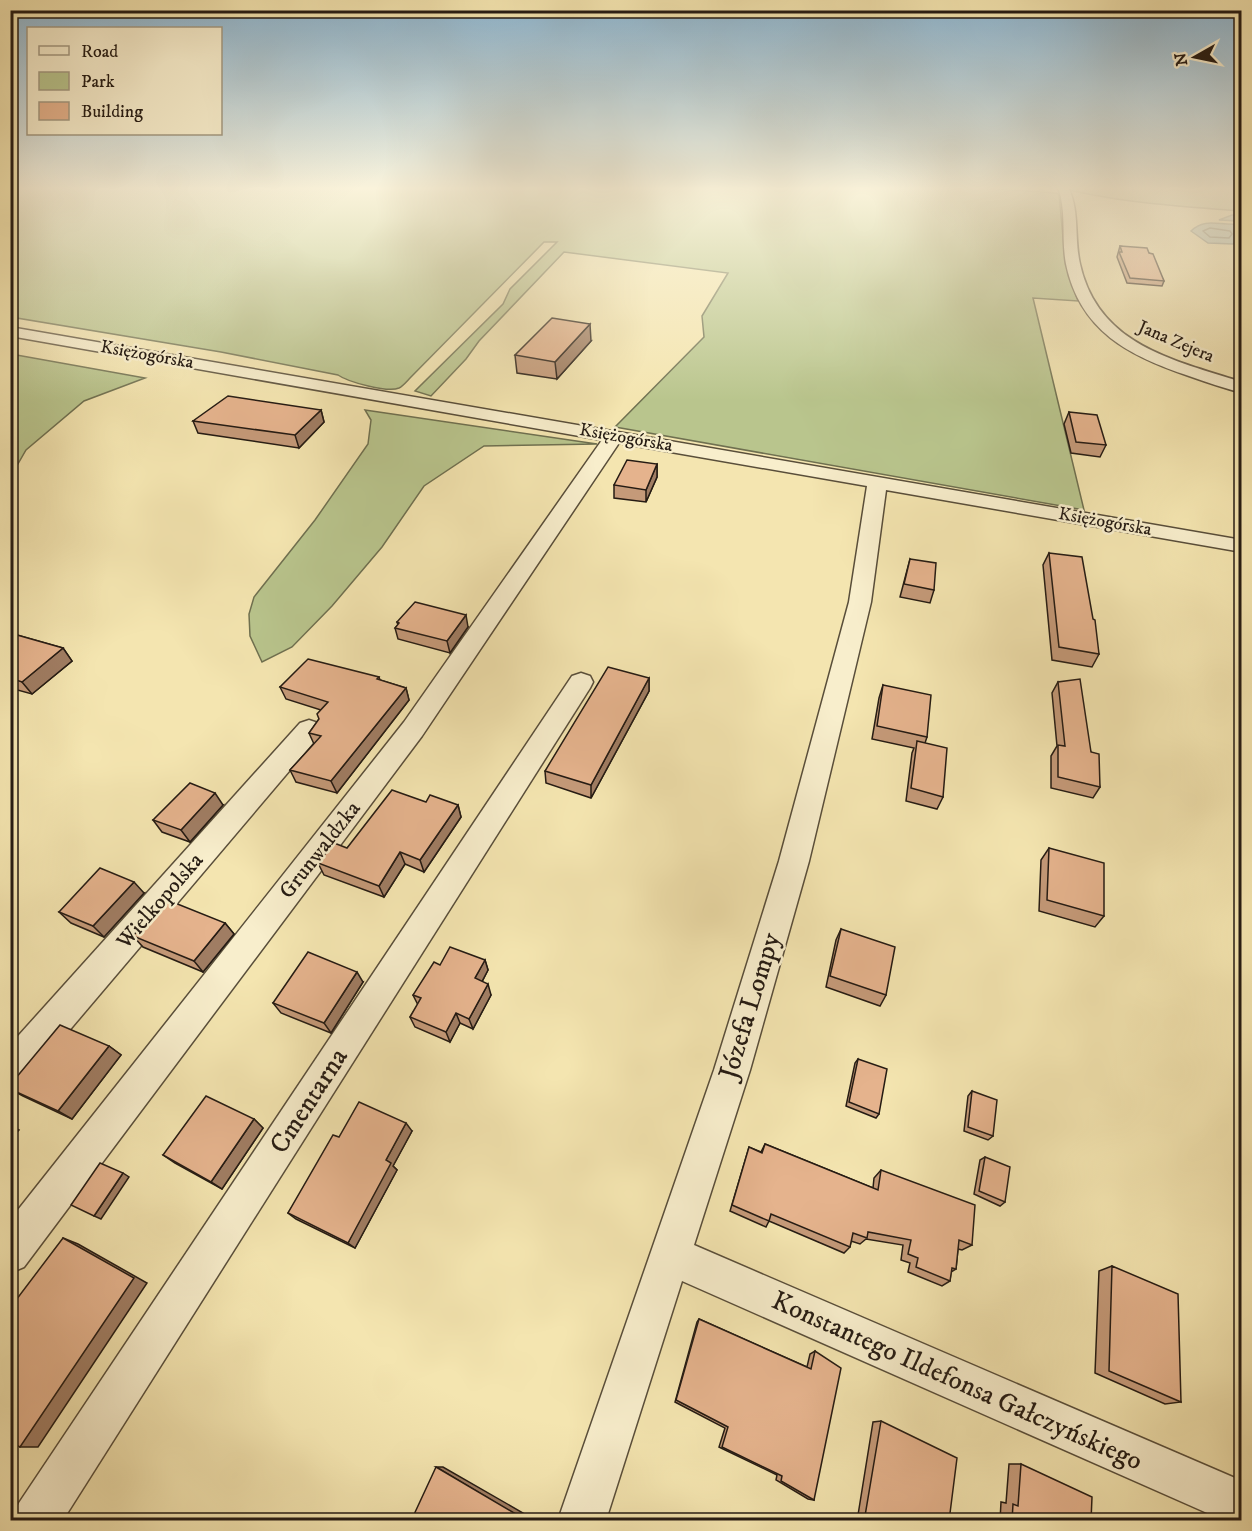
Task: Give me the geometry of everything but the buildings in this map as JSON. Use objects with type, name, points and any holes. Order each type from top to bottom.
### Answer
[{"type":"street","name":"Jana Zejera","points":[[1073,258],[1090,309],[1104,326],[1128,344],[1160,361],[1242,388]]},
{"type":"street","name":"Księżogórska","points":[[10,331],[1242,546]]},
{"type":"street","name":"Grunwaldzka","points":[[10,1253],[413,729],[614,436]]},
{"type":"street","name":"Józefa Lompy","points":[[582,1521],[732,1070],[794,861],[860,602],[878,481]]},
{"type":"street","name":"Cmentarna","points":[[36,1521],[581,682]]},
{"type":"street","name":"Wielkopolska","points":[[10,1072],[309,730]]},
{"type":"street","name":"Konstantego Ildefonsa Gałczyńskiego","points":[[672,1256],[1242,1505]]},
{"type":"green space","points":[[11,258],[528,258],[405,383],[394,389],[368,386],[338,375],[221,352],[11,317]]},
{"type":"green space","points":[[541,258],[558,258],[479,341],[466,359],[431,396],[415,391],[503,304],[510,289]]},
{"type":"green space","points":[[614,258],[1065,258],[1078,301],[1033,298],[1084,510],[615,427],[704,337],[702,316],[728,273]]},
{"type":"green space","points":[[11,354],[145,378],[84,401],[26,450],[11,476]]},
{"type":"green space","points":[[365,410],[597,444],[484,446],[424,486],[382,547],[332,606],[292,647],[262,662],[250,636],[249,614],[254,597],[315,520],[368,444],[371,420]]}]
